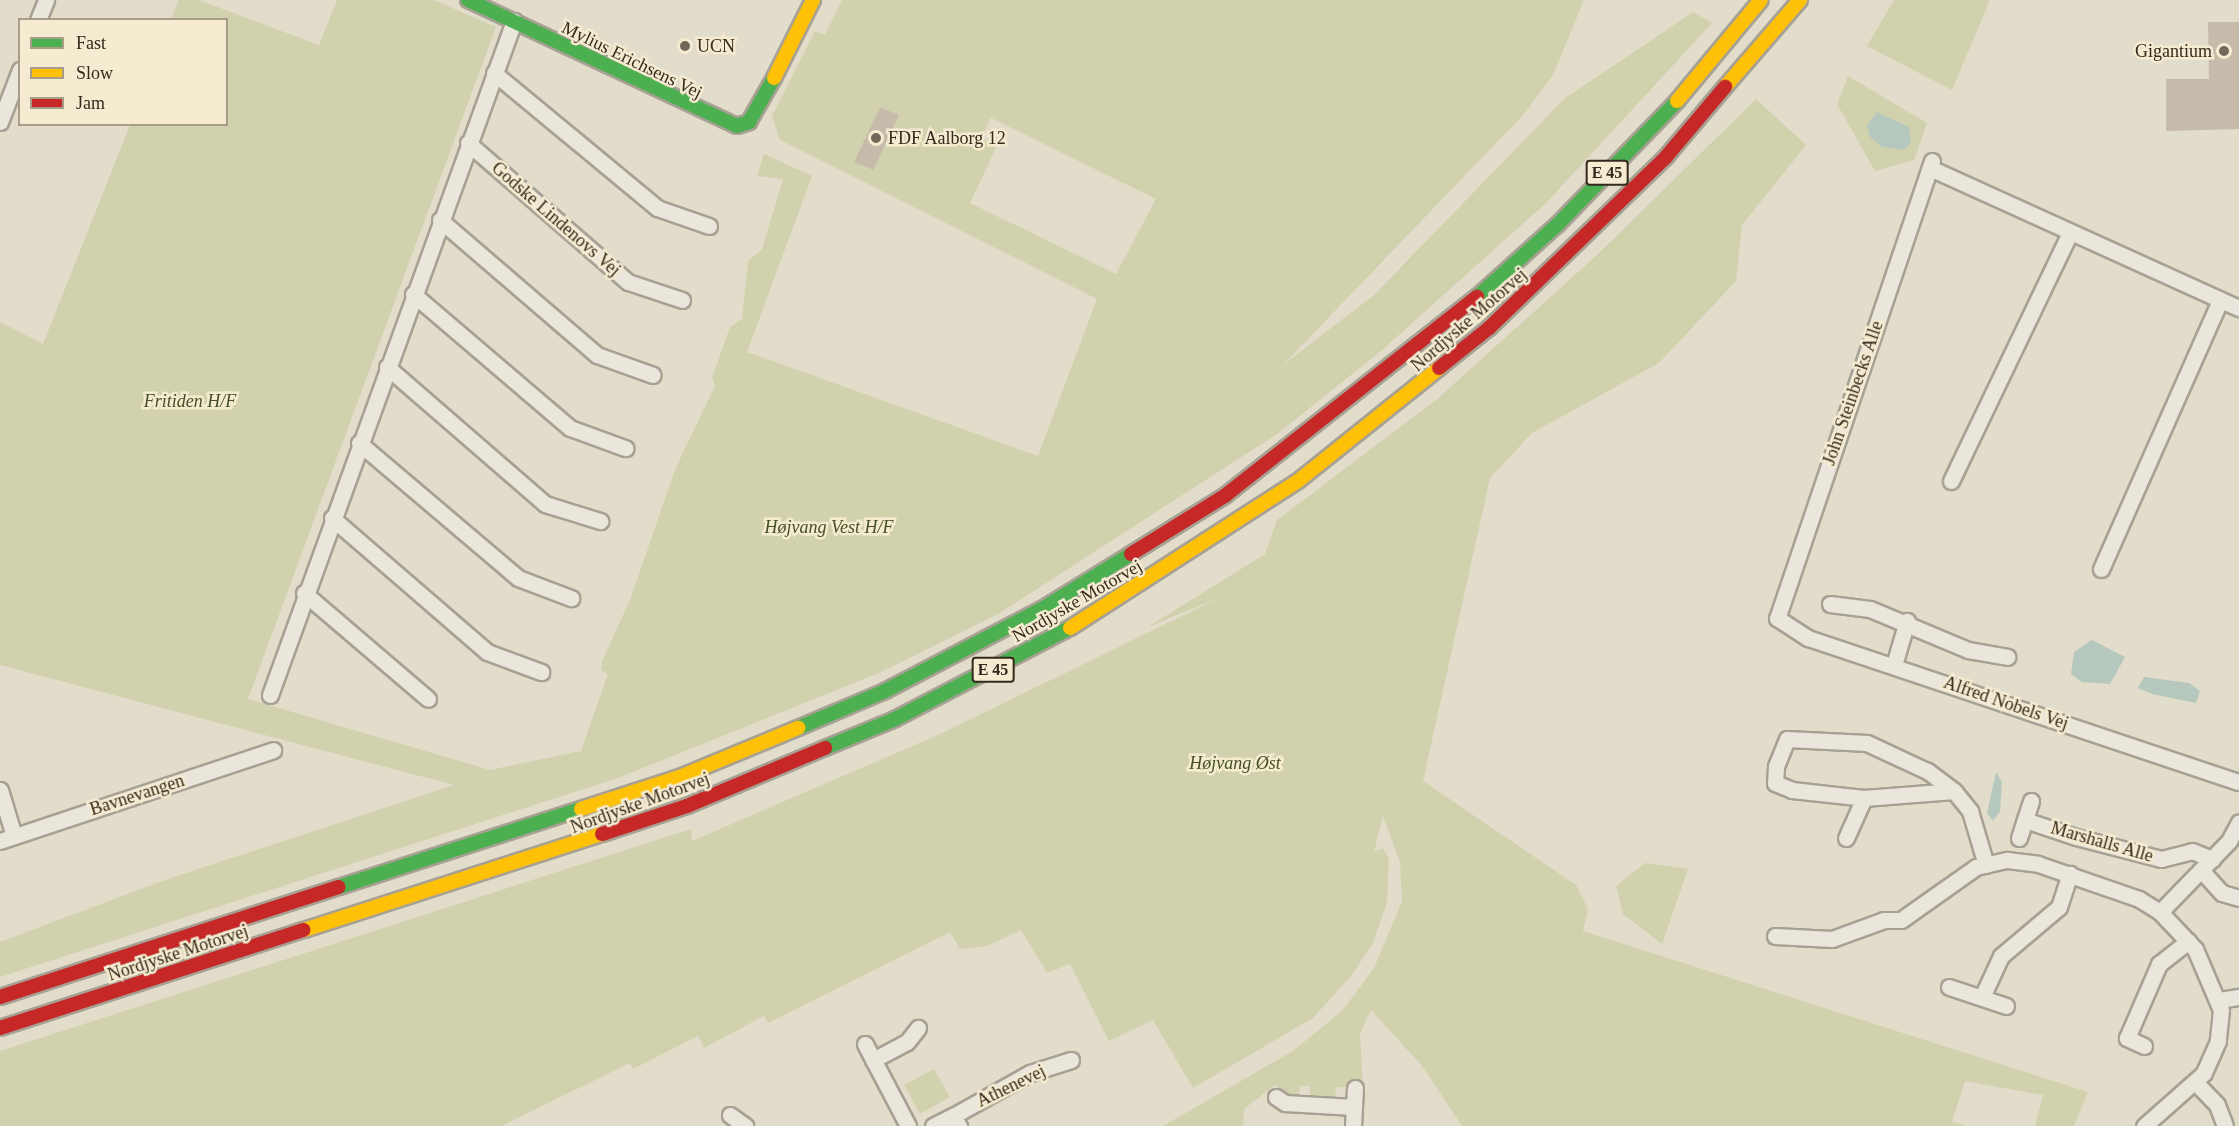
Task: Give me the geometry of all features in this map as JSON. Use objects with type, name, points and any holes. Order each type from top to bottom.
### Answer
[{"type":"main road","name":"Mylius Erichsens Vej","points":[[468,0],[724,125],[749,122],[813,0]]},
{"type":"main road","points":[[1438,332],[1673,85],[1745,0]]},
{"type":"main road","name":"Nordjyske Motorvej","points":[[0,997],[621,798],[885,691],[1033,614],[1172,530],[1278,458],[1438,332],[1557,224],[1662,118],[1761,0]]},
{"type":"main road","name":"Nordjyske Motorvej","points":[[0,1029],[687,806],[885,724],[1046,642],[1246,518],[1481,335],[1666,157],[1800,0]]},
{"type":"street","points":[[39,18],[46,0]]},
{"type":"street","points":[[270,695],[304,593],[514,21]]},
{"type":"street","points":[[494,74],[657,208],[709,226]]},
{"type":"street","points":[[0,122],[18,75]]},
{"type":"street","name":"Godske Lindenovs Vej","points":[[468,143],[628,282],[682,300]]},
{"type":"street","name":"John Steinbecks Alle","points":[[1777,618],[1931,164],[2070,233],[2239,308]]},
{"type":"street","points":[[441,220],[597,355],[653,375]]},
{"type":"street","points":[[1951,481],[2070,233]]},
{"type":"street","points":[[413,294],[570,428],[626,448]]},
{"type":"street","points":[[2101,569],[2220,300]]},
{"type":"street","points":[[387,367],[545,504],[600,521]]},
{"type":"street","points":[[359,443],[518,578],[571,598]]},
{"type":"street","points":[[332,518],[487,652],[541,672]]},
{"type":"street","points":[[304,593],[428,699]]},
{"type":"street","points":[[1830,604],[1907,621],[1968,650],[2007,657]]},
{"type":"street","name":"Alfred Nobels Vej","points":[[1777,618],[1808,638],[2239,782]]},
{"type":"street","points":[[1894,665],[1907,621]]},
{"type":"street","points":[[1954,791],[1864,798],[1775,783],[1787,739],[1867,743],[1927,771],[1954,791],[1970,811],[1986,865]]},
{"type":"street","name":"Bavnevangen","points":[[7,838],[273,750]]},
{"type":"street","points":[[0,790],[7,838]]},
{"type":"street","points":[[1846,838],[1864,798]]},
{"type":"street","name":"Marshalls Alle","points":[[2019,838],[2031,801]]},
{"type":"street","name":"Marshalls Alle","points":[[2025,820],[2161,859],[2192,851],[2206,864]]},
{"type":"street","points":[[2160,912],[2206,864],[2239,822]]},
{"type":"street","points":[[1775,936],[1832,939],[1884,920],[1901,920],[1986,865],[2019,860],[2070,874],[2160,912],[2188,941],[2205,965],[2219,1000],[2218,1041],[2196,1083],[2144,1126]]},
{"type":"street","points":[[2206,864],[2222,893],[2239,898]]},
{"type":"street","points":[[1983,995],[2001,956],[2059,908],[2070,874]]},
{"type":"street","points":[[2144,1046],[2127,1038],[2159,964],[2188,941]]},
{"type":"street","points":[[1949,987],[1983,995],[2006,1006]]},
{"type":"street","points":[[2219,1000],[2239,997]]},
{"type":"street","points":[[873,1060],[907,1042],[918,1028]]},
{"type":"street","points":[[865,1044],[908,1126]]},
{"type":"street","name":"Athenevej","points":[[933,1126],[956,1121],[1030,1073],[1071,1060]]},
{"type":"street","points":[[2196,1083],[2217,1105],[2224,1126]]},
{"type":"street","points":[[1353,1126],[1355,1088]]},
{"type":"street","points":[[1276,1097],[1285,1103],[1354,1107]]},
{"type":"street","points":[[730,1115],[745,1126]]},
{"type":"green space","points":[[179,0],[199,0],[319,45],[337,0],[434,0],[496,27],[248,699],[490,770],[581,751],[608,674],[601,670],[602,661],[630,600],[676,467],[715,386],[712,378],[730,327],[742,319],[748,261],[762,249],[783,179],[757,176],[764,154],[812,176],[747,352],[1038,456],[1097,299],[780,140],[772,116],[815,31],[825,35],[842,0],[1584,0],[1553,75],[1524,114],[1283,365],[1374,295],[1564,99],[1693,12],[1712,23],[1546,203],[1381,351],[1277,434],[998,614],[879,673],[618,778],[0,977],[0,942],[165,880],[454,785],[0,665],[0,322],[43,344],[130,126],[228,126],[228,18],[171,18]],"holes":[[[880,107],[898,115],[872,170],[855,161]],[[991,118],[1156,199],[1116,274],[970,203],[997,146],[981,138]]]},
{"type":"green space","points":[[1894,0],[1990,0],[1952,90],[1867,46]]},
{"type":"green space","points":[[1848,76],[1927,123],[1914,160],[1875,171],[1837,104]]},
{"type":"green space","name":"Højvang Øst","points":[[1756,99],[1806,145],[1742,225],[1736,281],[1659,363],[1532,433],[1490,478],[1423,781],[1576,885],[1588,909],[1583,931],[2088,1092],[2074,1126],[2035,1126],[2043,1095],[1965,1081],[1952,1122],[1967,1126],[1462,1126],[1423,1067],[1371,1010],[1360,1034],[1363,1088],[1336,1087],[1335,1099],[1310,1097],[1310,1086],[1300,1086],[1299,1096],[1286,1096],[1275,1085],[1244,1109],[1243,1126],[1163,1126],[1293,1051],[1342,1011],[1374,968],[1402,901],[1400,862],[1383,816],[1374,852],[1383,848],[1389,859],[1387,902],[1373,943],[1351,976],[1313,1018],[1193,1088],[1153,1020],[1109,1041],[1070,964],[1047,973],[1021,930],[987,946],[960,949],[950,932],[768,1023],[764,1016],[704,1048],[698,1036],[633,1069],[630,1063],[501,1126],[0,1126],[0,1051],[691,829],[692,841],[938,735],[1223,596],[1148,627],[1265,554],[1277,520],[1436,400],[1597,255]]},
{"type":"green space","points":[[1645,863],[1688,869],[1662,944],[1623,914],[1616,886]]},
{"type":"green space","points":[[934,1069],[950,1097],[920,1114],[904,1085]]},
{"type":"shaded area","points":[[1877,112],[1909,127],[1911,143],[1904,150],[1882,147],[1870,137],[1867,125]]},
{"type":"shaded area","points":[[2092,640],[2125,657],[2110,684],[2082,682],[2071,674],[2074,652]]},
{"type":"shaded area","points":[[2144,677],[2189,683],[2200,691],[2196,703],[2152,694],[2138,688]]},
{"type":"shaded area","points":[[1996,772],[2002,782],[2000,811],[1993,821],[1987,813]]},
{"type":"building","name":"Gigantium","points":[[2208,22],[2239,22],[2239,129],[2166,131],[2166,79],[2209,79]]},
{"type":"building","name":"FDF Aalborg 12","points":[[880,107],[899,115],[873,170],[854,162]]},
{"type":"traffic: fast","points":[[468,0],[737,126],[749,122],[774,78]]},
{"type":"traffic: fast","points":[[1477,297],[1558,224],[1677,101]]},
{"type":"traffic: fast","points":[[798,728],[885,691],[1042,609],[1131,554]]},
{"type":"traffic: fast","points":[[825,748],[895,719],[1070,628]]},
{"type":"traffic: fast","points":[[339,887],[581,809]]},
{"type":"traffic: slow","points":[[774,78],[813,0]]},
{"type":"traffic: slow","points":[[1677,101],[1761,0]]},
{"type":"traffic: slow","points":[[1725,87],[1800,0]]},
{"type":"traffic: slow","points":[[1070,628],[1298,481],[1439,368]]},
{"type":"traffic: slow","points":[[581,809],[682,776],[798,728]]},
{"type":"traffic: slow","points":[[304,930],[602,834]]},
{"type":"traffic: jam","points":[[1439,368],[1489,328],[1666,157],[1725,87]]},
{"type":"traffic: jam","points":[[1131,554],[1226,495],[1477,297]]},
{"type":"traffic: jam","points":[[602,834],[687,806],[825,748]]},
{"type":"traffic: jam","points":[[0,997],[339,887]]},
{"type":"traffic: jam","points":[[0,1028],[304,930]]},
{"type":"place","name":"UCN","points":[[685,46]]},
{"type":"place","name":"Gigantium","points":[[2224,51]]},
{"type":"place","name":"FDF Aalborg 12","points":[[876,138]]},
{"type":"park label","name":"Fritiden H/F","points":[[190,401]]},
{"type":"park label","name":"Højvang Vest H/F","points":[[829,527]]}]
